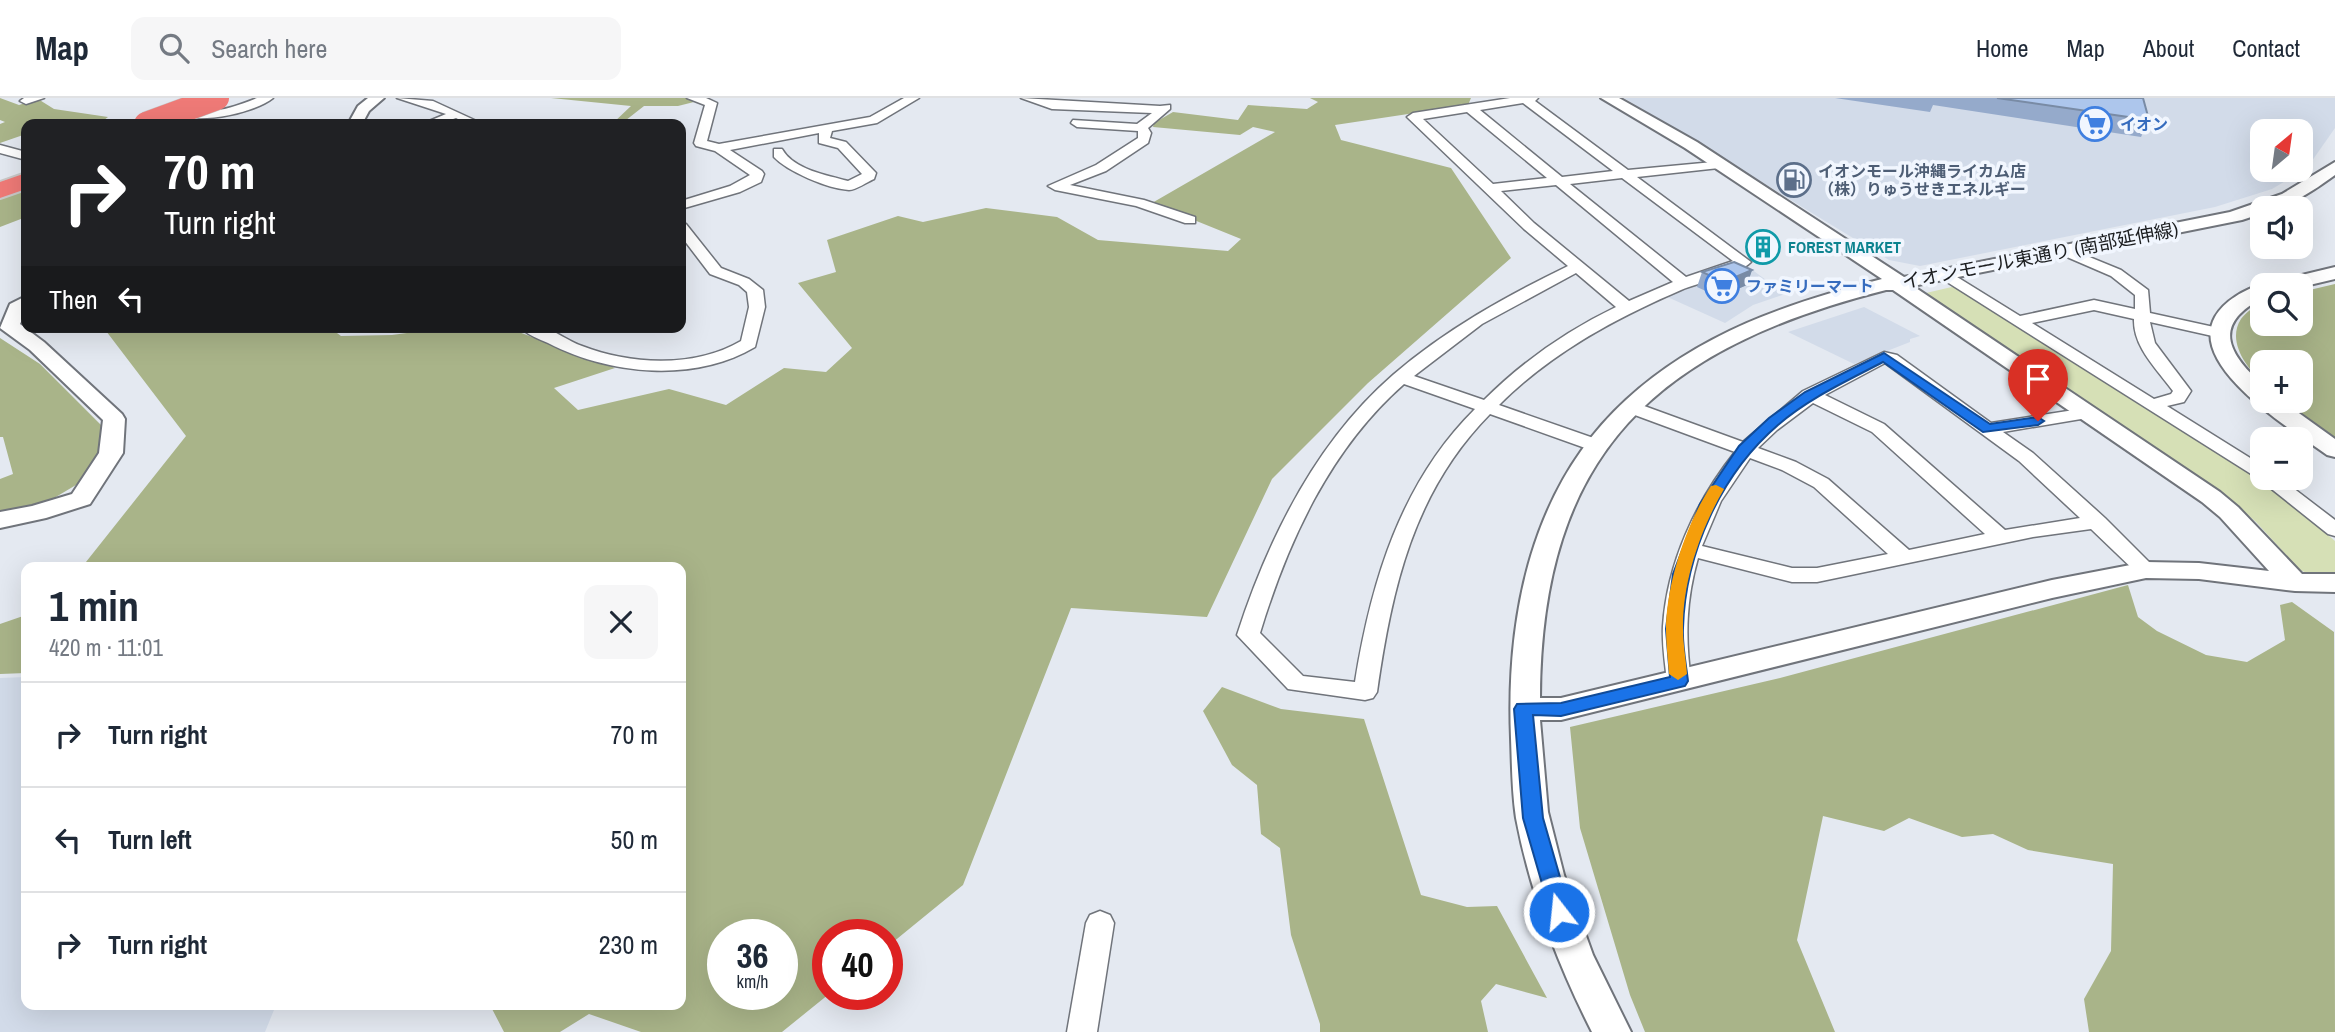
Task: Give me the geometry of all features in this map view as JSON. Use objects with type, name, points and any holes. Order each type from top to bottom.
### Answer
[{"type":"highway","points":[[160,119],[217,98]]},
{"type":"highway","points":[[181,119],[238,98]]},
{"type":"highway","points":[[0,181],[21,172]]},
{"type":"highway","points":[[0,191],[21,182]]},
{"type":"street","points":[[185,98],[164,106],[166,110],[204,116],[225,114],[267,98]]},
{"type":"street","points":[[358,119],[363,108],[377,98]]},
{"type":"street","points":[[402,98],[429,103],[467,119]]},
{"type":"street","points":[[686,203],[734,189],[756,179],[757,174],[719,148],[699,143],[711,103],[693,98]]},
{"type":"street","points":[[719,148],[873,120],[913,98]]},
{"type":"street","points":[[1027,98],[1052,105],[1165,104]]},
{"type":"street","points":[[1608,98],[1652,121],[1719,164],[1899,284],[2229,512],[2295,582]]},
{"type":"street","points":[[1577,267],[1518,294],[1441,343],[1400,377],[1339,444],[1324,466],[1292,521],[1269,570],[1248,635],[1296,682],[1365,692],[1380,602],[1406,526],[1423,491],[1443,460],[1485,407],[1540,359],[1581,330],[1682,282],[1744,262],[1528,99],[1413,117],[1577,267],[1626,307]]},
{"type":"street","points":[[1142,128],[1165,104]]},
{"type":"street","points":[[1470,108],[1682,282]]},
{"type":"street","points":[[438,119],[457,114]]},
{"type":"street","points":[[1077,123],[1142,128]]},
{"type":"street","points":[[1142,128],[1144,141],[1101,168],[1055,186],[1139,203],[1190,220]]},
{"type":"street","points":[[827,129],[823,140],[842,145],[846,165]]},
{"type":"street","points":[[0,149],[21,155]]},
{"type":"street","points":[[778,152],[788,163],[806,173],[849,186],[869,176],[846,165],[806,173]]},
{"type":"street","points":[[1491,188],[1719,164]]},
{"type":"street","name":"イオンモール東通り (南部延伸線)","points":[[1523,709],[1527,622],[1537,570],[1565,496],[1595,445],[1630,407],[1685,364],[1746,330],[1805,305],[1886,284],[1899,284],[2225,219],[2261,209],[2309,189],[2335,167]]},
{"type":"street","points":[[541,333],[581,352],[615,361],[668,365],[713,359],[738,352],[749,343],[757,307],[755,290],[744,282],[715,271],[686,233]]},
{"type":"street","points":[[2065,251],[2106,269],[2139,288],[2145,299],[2141,316],[2147,344],[2182,391],[2178,398],[2154,404]]},
{"type":"street","points":[[2313,279],[2335,274]]},
{"type":"street","points":[[1944,275],[2250,466]]},
{"type":"street","points":[[2250,295],[2229,309],[2220,321],[2217,332],[2228,361],[2250,384]]},
{"type":"street","points":[[0,520],[37,513],[81,499],[111,453],[114,419],[37,346],[9,326],[17,308],[21,305]]},
{"type":"street","points":[[2018,321],[2094,305],[2217,332]]},
{"type":"street","points":[[1679,681],[1674,629],[1681,574],[1708,504],[1744,449],[1773,421],[1810,395],[1884,357],[2026,457],[2146,570]]},
{"type":"street","points":[[1400,377],[1595,445]]},
{"type":"street","points":[[1810,395],[1853,413],[1879,429],[1971,514],[2001,537]]},
{"type":"street","points":[[1630,407],[1789,466],[1821,483],[1903,556]]},
{"type":"street","points":[[1988,429],[2087,413]]},
{"type":"street","points":[[2284,413],[2335,450]]},
{"type":"street","points":[[2283,490],[2335,530]]},
{"type":"street","points":[[1690,549],[1792,575],[1840,572],[1903,556],[2001,537],[2098,522]]},
{"type":"street","points":[[1612,1032],[1566,936],[1533,818],[1523,709],[1561,709],[2039,592],[2146,570],[2199,570],[2295,582],[2335,583]]},
{"type":"street","points":[[1082,1032],[1100,923]]},
{"type":"shaded area","points":[[1624,98],[2335,98],[2335,128],[2314,158],[2314,119],[2250,119],[2250,182],[2284,182],[2272,189],[2215,207],[1920,266],[1889,260]]},
{"type":"shaded area","points":[[1747,266],[1785,294],[1753,305],[1725,323],[1663,295]]},
{"type":"shaded area","points":[[1864,307],[1920,336],[1854,364],[1788,332]]},
{"type":"shaded area","points":[[21,677],[21,1010],[274,1010],[265,1032],[0,1032],[0,678]]},
{"type":"green space","points":[[0,98],[19,105],[38,99],[54,109],[108,117],[21,119],[21,136],[0,143],[0,124],[5,122],[0,120]]},
{"type":"green space","points":[[551,98],[686,98],[694,102],[678,106],[644,106],[627,119],[617,119],[631,106]]},
{"type":"green space","points":[[1310,98],[1471,98],[1468,105],[1335,125],[1341,140],[1451,168],[1511,258],[1368,383],[1272,479],[1207,617],[1071,608],[963,885],[903,934],[903,919],[812,919],[812,1008],[782,1032],[641,1032],[589,1014],[560,1032],[504,1032],[493,1010],[686,1010],[686,562],[86,562],[186,436],[108,333],[337,333],[341,336],[521,333],[615,368],[554,388],[578,410],[669,389],[726,405],[784,368],[826,372],[852,348],[798,283],[836,272],[827,240],[898,216],[923,222],[986,208],[1057,217],[1098,240],[1228,251],[1241,239],[1152,203],[1275,132],[1253,127],[1240,135],[1153,127],[1154,123],[1173,112],[1238,120],[1248,105],[1307,109],[1318,102]]},
{"type":"green space","points":[[21,186],[21,219],[0,227],[0,192]]},
{"type":"green space","points":[[2335,284],[2335,438],[2299,413],[2313,413],[2313,350],[2250,350],[2250,369],[2237,346],[2237,328],[2241,319],[2250,310],[2250,336],[2313,336],[2313,289]]},
{"type":"green space","points":[[1956,286],[2250,473],[2250,490],[2275,490],[2335,541],[2335,573],[2309,574],[2300,570],[2256,522],[2221,492],[1925,297],[1926,293]]},
{"type":"green space","points":[[0,338],[40,364],[103,427],[98,462],[81,482],[39,507],[0,512],[0,479],[13,474],[3,437],[0,437]]},
{"type":"green space","points":[[2128,585],[2138,617],[2157,631],[2206,655],[2247,662],[2285,640],[2280,605],[2292,602],[2334,632],[2335,1032],[2089,1032],[2084,999],[2111,951],[2113,864],[2028,850],[1993,834],[1962,837],[1909,818],[1884,831],[1823,816],[1797,940],[1835,1032],[1645,1032],[1630,995],[1580,828],[1570,727],[1780,678]]},
{"type":"green space","points":[[21,617],[21,673],[0,674],[0,624]]},
{"type":"green space","points":[[1222,687],[1281,709],[1364,719],[1421,895],[1467,907],[1497,906],[1547,998],[1496,984],[1481,1001],[1488,1032],[1320,1032],[1320,1024],[1291,935],[1280,848],[1261,834],[1257,785],[1232,765],[1203,711]]},
{"type":"building","points":[[1997,98],[2143,98],[2149,120]]},
{"type":"building","points":[[1734,262],[1752,270],[1724,282],[1702,272]]},
{"type":"slow traffic","points":[[1678,674],[1674,629],[1681,574],[1716,489]]},
{"type":"place","name":"イオン","points":[[2095,124]]},
{"type":"place","name":"イオンモール沖縄ライカム店 （株）りゅうせきエネルギー","points":[[1794,180]]},
{"type":"place","name":"FOREST MARKET","points":[[1763,247]]},
{"type":"place","name":"ファミリーマート","points":[[1722,286]]},
{"type":"route","points":[[1559,912],[1533,818],[1523,709],[1561,709],[1679,681],[1674,629],[1681,574],[1708,504],[1744,449],[1773,421],[1810,395],[1884,357],[1891,359],[1988,429],[2038,421]]}]
